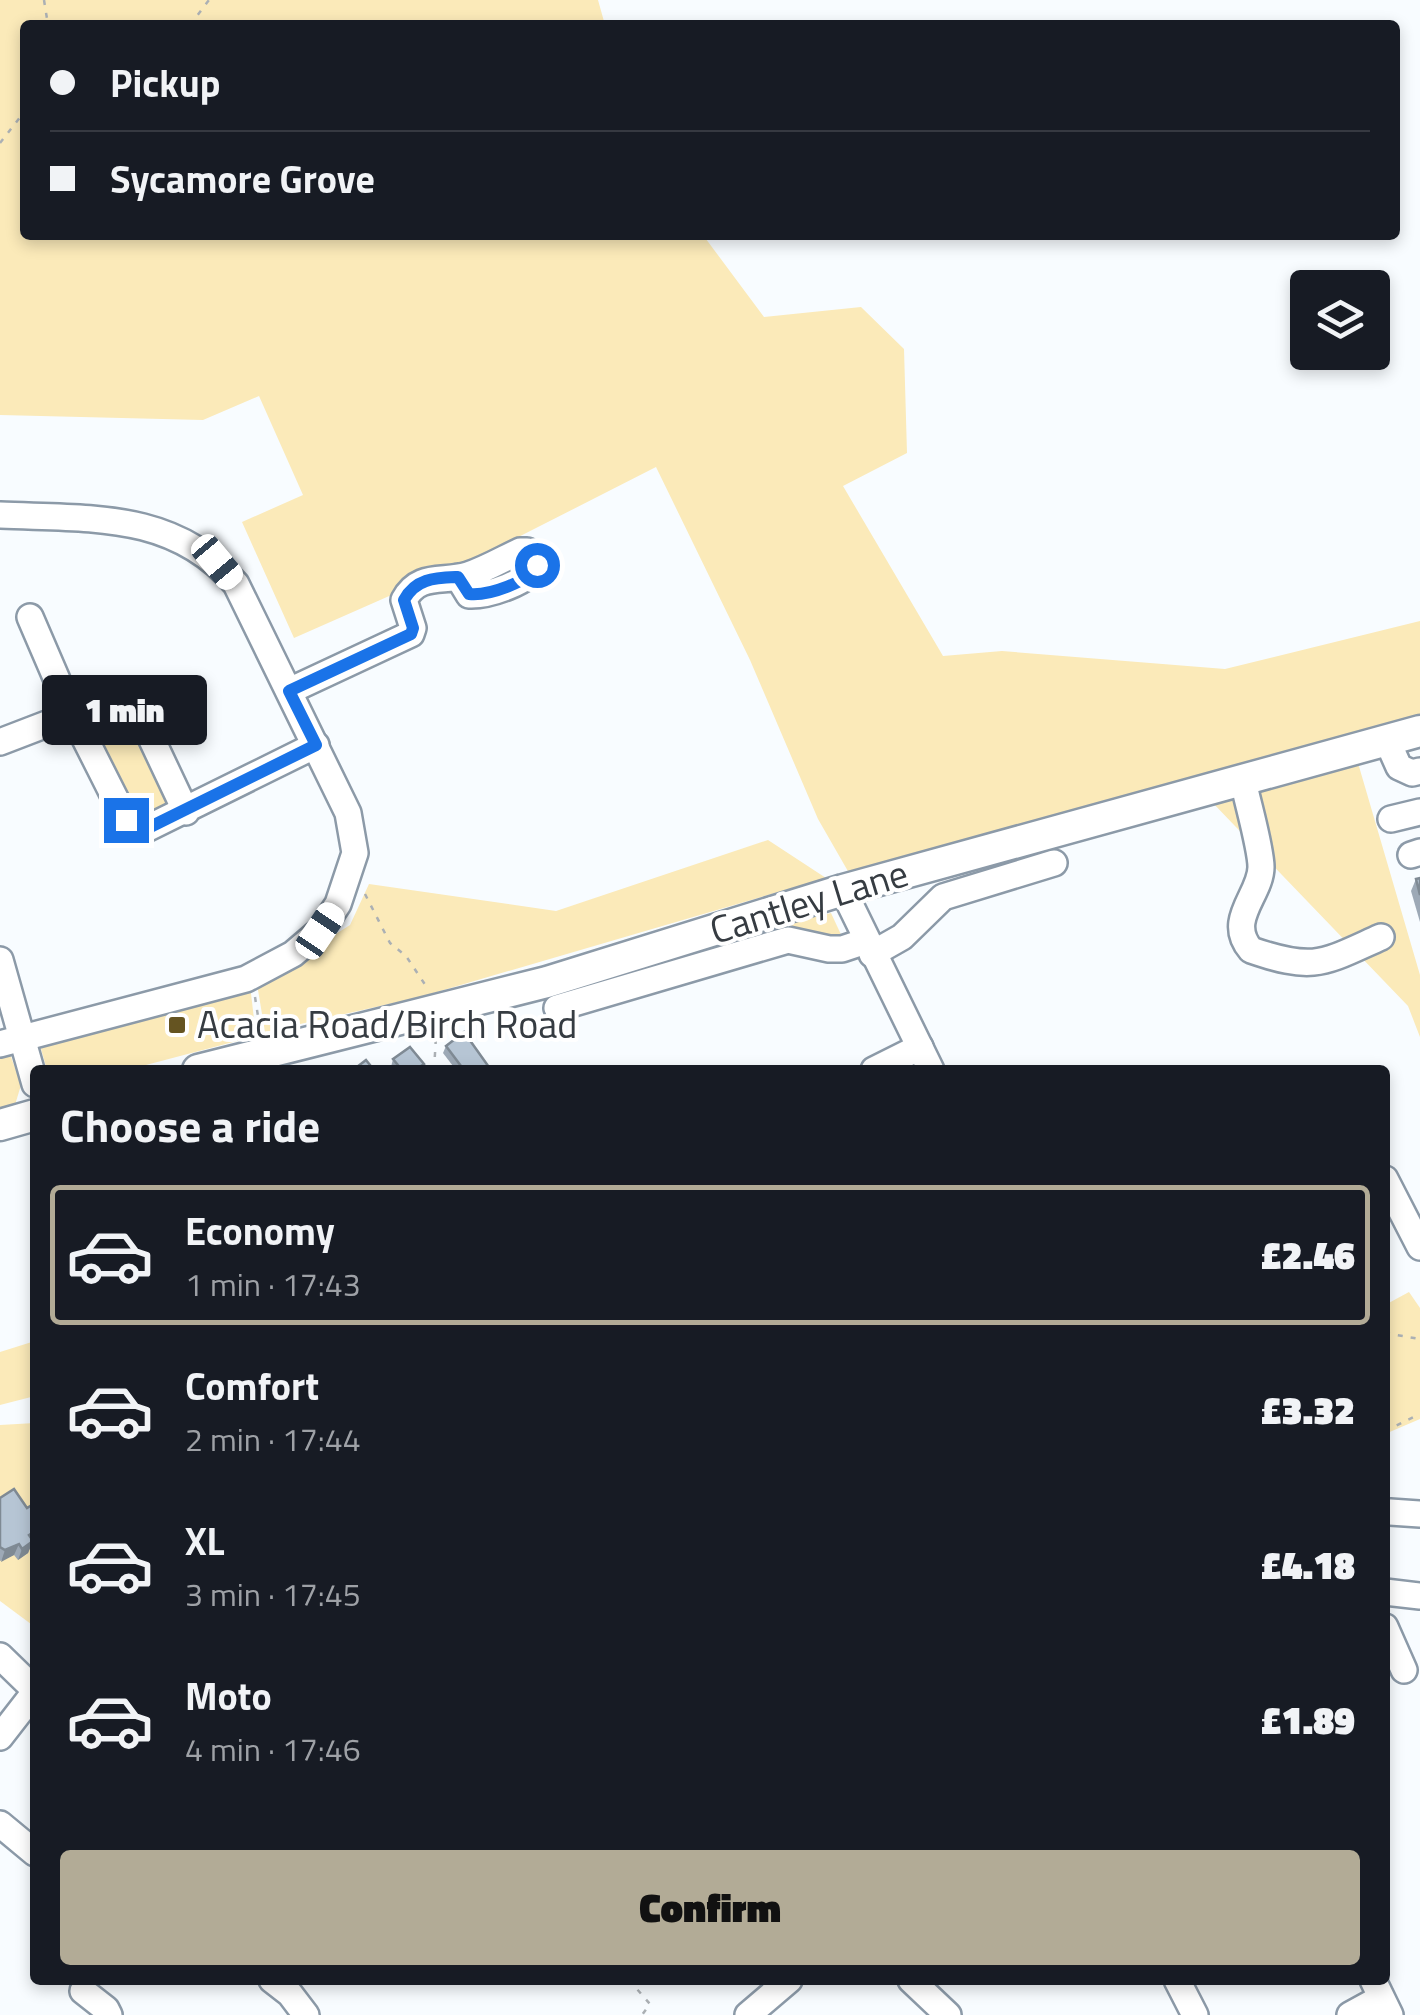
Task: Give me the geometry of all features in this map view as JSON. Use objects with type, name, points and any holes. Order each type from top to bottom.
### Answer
[{"type":"main road","name":"Cantley Lane","points":[[224,1065],[547,982],[843,890],[1420,731]]},
{"type":"main road","points":[[0,1125],[30,1116]]},
{"type":"street","points":[[0,515],[132,524],[165,531],[217,562],[236,584],[316,745],[354,831],[356,853],[338,904],[320,931],[293,954],[250,976],[10,1041]]},
{"type":"street","points":[[289,691],[411,634],[413,628],[404,606],[406,594],[428,578],[458,577]]},
{"type":"street","points":[[30,617],[67,703],[126,820],[135,827],[146,829],[186,812],[316,745]]},
{"type":"street","points":[[0,742],[112,699],[131,701],[186,812]]},
{"type":"street","points":[[1388,740],[1399,767],[1412,773],[1420,771]]},
{"type":"street","points":[[1242,780],[1262,869],[1242,927],[1251,950],[1307,964],[1331,959],[1382,937]]},
{"type":"street","points":[[1391,820],[1420,812]]},
{"type":"street","name":"Cantley Lane","points":[[556,1008],[788,940],[830,949],[870,947],[902,937],[942,897],[1054,862]]},
{"type":"street","points":[[843,890],[926,1058],[896,1065]]},
{"type":"street","points":[[0,960],[10,1041],[30,1075]]},
{"type":"street","points":[[1390,1189],[1420,1247]]},
{"type":"street","points":[[1390,1512],[1420,1514]]},
{"type":"street","points":[[1390,1593],[1420,1596]]},
{"type":"street","points":[[1390,1639],[1404,1670]]},
{"type":"street","points":[[0,1656],[30,1703]]},
{"type":"street","points":[[0,1736],[30,1706]]},
{"type":"street","points":[[0,1824],[30,1849]]},
{"type":"street","points":[[278,1985],[306,2015]]},
{"type":"street","points":[[748,2015],[782,1985]]},
{"type":"street","points":[[915,1985],[948,2015]]},
{"type":"street","points":[[1180,1985],[1195,2015]]},
{"type":"street","points":[[83,1991],[109,2015]]},
{"type":"street","points":[[1350,2015],[1381,1998]]},
{"type":"path","points":[[196,0],[202,6]]},
{"type":"path","points":[[193,20],[209,0]]},
{"type":"path","points":[[0,143],[20,117]]},
{"type":"path","points":[[351,871],[360,881],[390,942],[422,978],[437,1010],[434,1065]]},
{"type":"path","points":[[250,976],[255,1059]]},
{"type":"path","points":[[1390,1334],[1420,1340]]},
{"type":"path","points":[[1390,1428],[1420,1414]]},
{"type":"path","points":[[633,1985],[650,2004],[642,2015]]},
{"type":"shaded area","points":[[0,0],[598,0],[604,20],[20,20],[20,240],[707,240],[764,317],[861,307],[904,349],[907,453],[843,486],[943,656],[1002,651],[1225,669],[1420,621],[1420,734],[849,873],[818,819],[750,660],[656,467],[489,552],[294,638],[242,522],[303,495],[259,396],[203,420],[0,415]]},
{"type":"shaded area","points":[[122,706],[171,805],[146,820],[137,818],[90,722],[95,714]]},
{"type":"shaded area","points":[[1358,763],[1420,975],[1420,1037],[1408,1006],[1210,800]]},
{"type":"shaded area","points":[[768,840],[826,878],[420,997],[265,1032],[257,984],[350,925],[369,884],[556,911]]},
{"type":"shaded area","points":[[831,913],[844,941],[695,955],[730,937]]},
{"type":"shaded area","points":[[250,985],[256,1036],[146,1065],[46,1065],[41,1049],[50,1039]]},
{"type":"shaded area","points":[[10,1054],[21,1085],[15,1105],[0,1110],[0,1056]]},
{"type":"shaded area","points":[[1409,1292],[1420,1308],[1420,1419],[1390,1432],[1390,1302]]},
{"type":"shaded area","points":[[30,1343],[30,1397],[0,1405],[0,1352]]},
{"type":"shaded area","points":[[30,1423],[30,1623],[0,1601],[0,1425]]},
{"type":"building","points":[[464,1032],[487,1065],[460,1065],[446,1046]]},
{"type":"building","points":[[410,1047],[424,1064],[398,1065],[393,1059]]},
{"type":"building","points":[[14,1489],[27,1508],[30,1506],[30,1543],[22,1549],[19,1544],[5,1550],[0,1547],[0,1498]]},
{"type":"place","name":"Acacia Road/Birch Road","points":[[177,1025]]},
{"type":"route","points":[[126,820],[146,829],[316,745],[289,691],[411,634],[413,628],[404,600],[412,588],[428,578],[458,577],[469,594],[488,595],[533,573],[537,565]]}]
